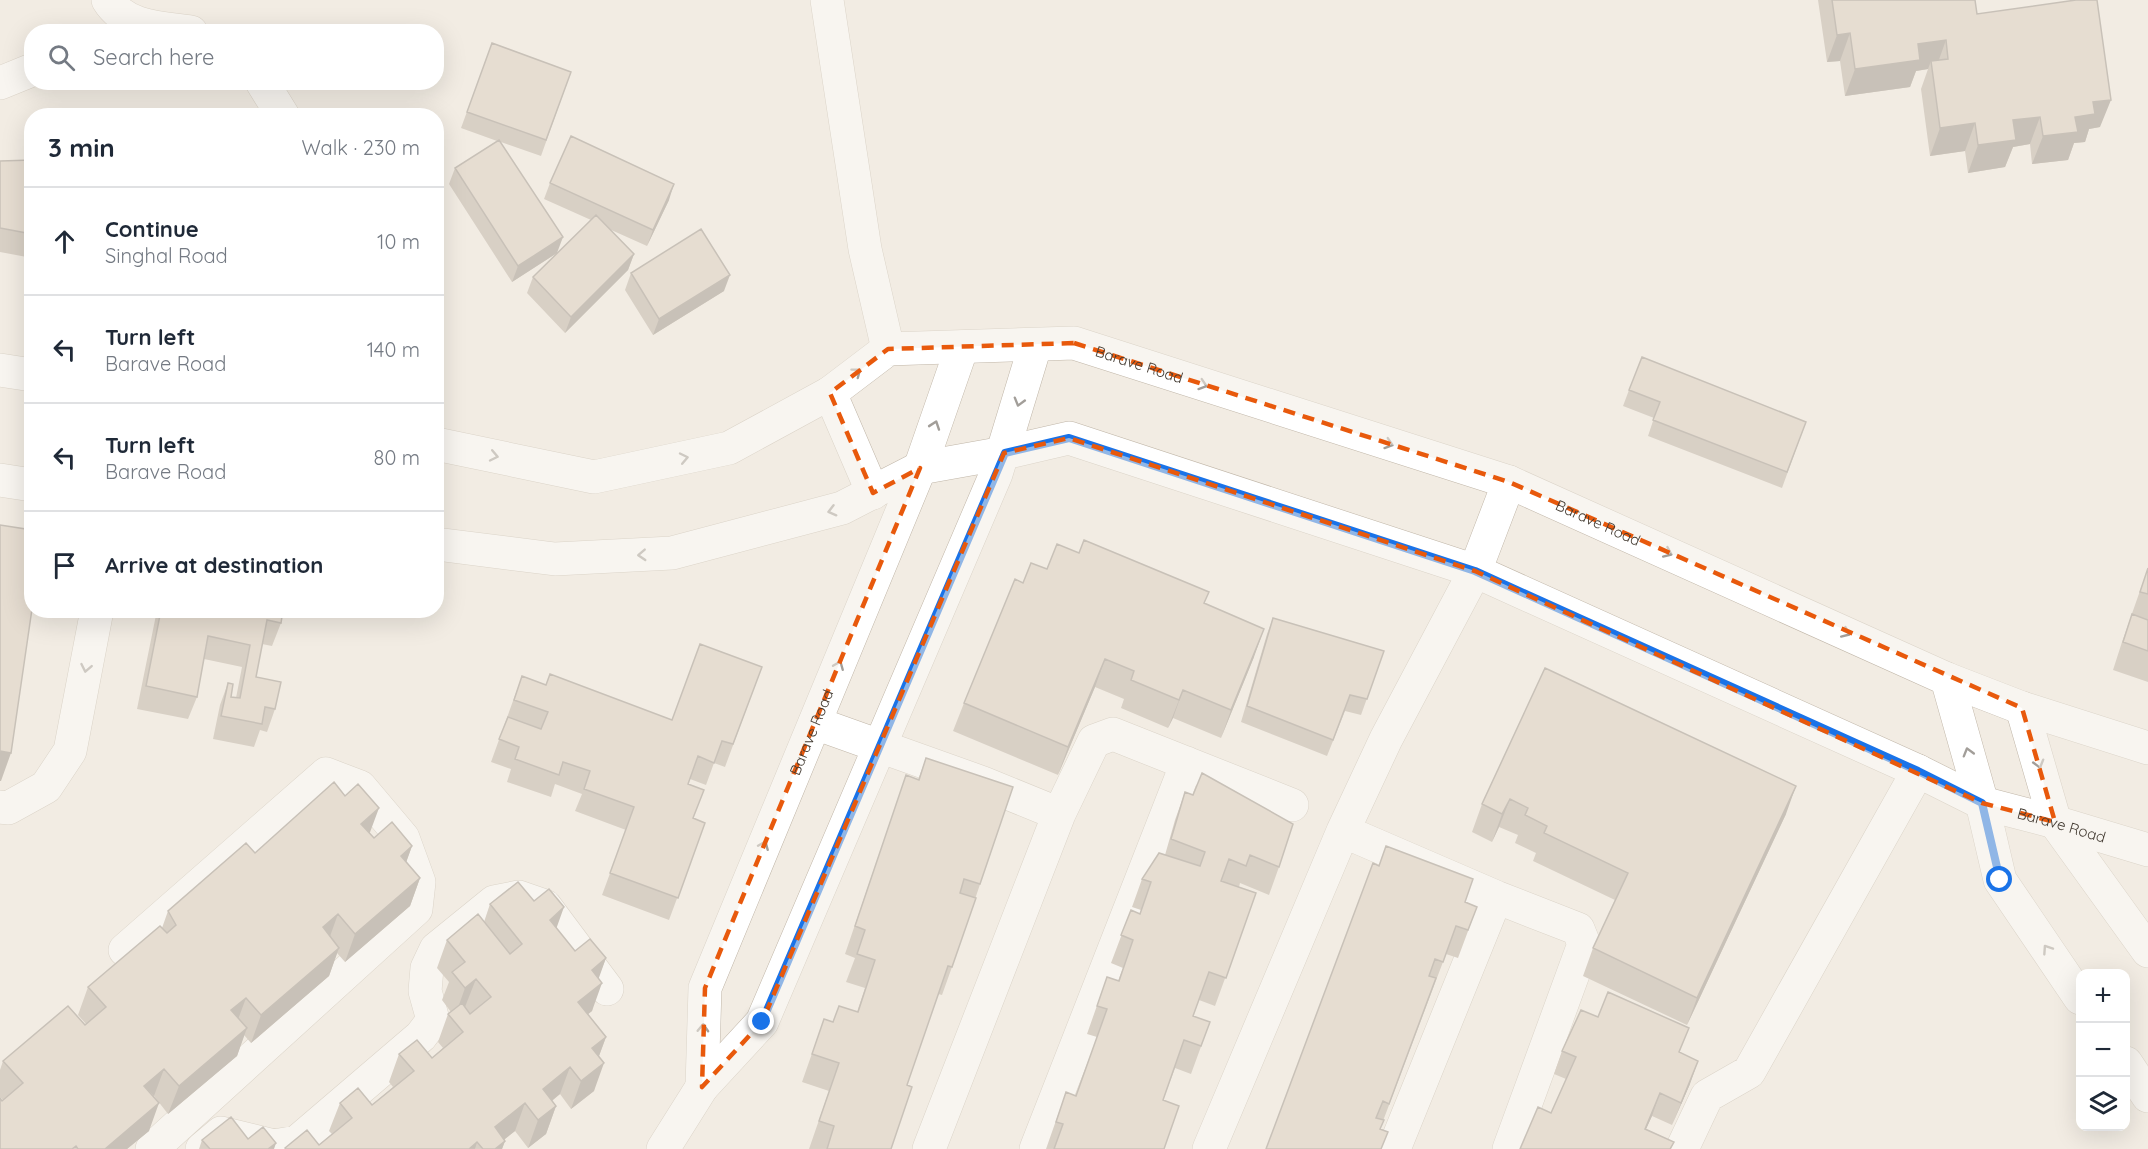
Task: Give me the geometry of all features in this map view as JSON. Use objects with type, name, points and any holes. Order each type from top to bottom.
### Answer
[{"type":"street","points":[[108,0],[114,11],[130,24]]},
{"type":"street","points":[[826,0],[866,249],[888,350]]},
{"type":"street","points":[[0,83],[24,73]]},
{"type":"street","points":[[267,90],[278,108]]},
{"type":"street","name":"Barave Road","points":[[702,1087],[705,988],[920,468],[962,347],[1074,343],[1509,482],[1947,679],[2022,708],[2148,748]]},
{"type":"street","points":[[663,1149],[702,1087],[762,1022],[881,748],[1005,453],[1035,346]]},
{"type":"street","points":[[444,446],[594,477],[729,448],[830,393],[888,350],[962,347]]},
{"type":"street","points":[[0,370],[24,374]]},
{"type":"street","points":[[830,393],[873,493]]},
{"type":"street","name":"Barave Road","points":[[444,545],[555,559],[672,553],[842,508],[920,468],[1005,453],[1069,438],[1475,571],[1918,771],[1982,803],[2148,850]]},
{"type":"street","points":[[0,480],[24,484]]},
{"type":"street","points":[[1209,1149],[1342,831],[1386,739],[1475,571],[1509,482]]},
{"type":"street","points":[[0,807],[8,808],[46,787],[70,751],[95,618]]},
{"type":"street","points":[[1947,679],[1982,803],[2000,880],[2076,992]]},
{"type":"street","points":[[2022,708],[2055,822],[2148,951]]},
{"type":"street","points":[[815,723],[983,783],[1059,814]]},
{"type":"street","points":[[929,1149],[1059,814],[1094,741],[1113,734],[1292,805]]},
{"type":"street","points":[[1036,1149],[1187,763]]},
{"type":"street","points":[[1682,1149],[1707,1096],[1749,1072],[1918,771]]},
{"type":"street","points":[[125,950],[326,774],[360,787],[403,838],[419,882],[416,909],[152,1149]]},
{"type":"street","points":[[1342,831],[1496,897],[1578,929],[1584,944],[1509,1149]]},
{"type":"street","points":[[202,1149],[221,1133],[274,1146],[297,1142],[421,1036],[433,1020],[425,991],[427,968],[436,949],[494,902],[519,897],[545,906],[608,989]]},
{"type":"street","points":[[1394,1149],[1496,897]]},
{"type":"street","points":[[2130,1069],[2148,1096]]},
{"type":"highlighted area","points":[[1074,343],[1509,482],[2022,708],[2055,822],[1982,803],[1475,571],[1069,438],[1004,453],[762,1022],[702,1087],[705,988],[920,468],[873,493],[830,393],[888,349]]},
{"type":"building","points":[[1832,0],[1975,0],[1977,14],[2076,0],[2097,0],[2111,100],[2093,102],[2095,114],[2075,117],[2078,132],[2043,136],[2040,117],[2013,120],[2016,140],[1978,145],[1975,123],[1940,128],[1931,61],[1948,59],[1946,40],[1918,44],[1920,60],[1855,69],[1850,33],[1837,35]]},
{"type":"building","points":[[492,43],[571,72],[546,140],[467,112]]},
{"type":"building","points":[[571,136],[674,184],[653,230],[550,183]]},
{"type":"building","points":[[499,140],[563,237],[518,266],[455,168]]},
{"type":"building","points":[[24,160],[24,232],[0,228],[0,161]]},
{"type":"building","points":[[596,215],[634,254],[571,317],[533,277]]},
{"type":"building","points":[[701,229],[730,275],[659,319],[631,273]]},
{"type":"building","points":[[1642,357],[1806,422],[1787,472],[1653,420],[1660,402],[1629,390]]},
{"type":"building","points":[[0,525],[24,529],[24,618],[31,618],[11,753],[0,751]]},
{"type":"building","points":[[1084,540],[1209,592],[1204,603],[1264,629],[1231,710],[1183,690],[1179,700],[1131,680],[1134,671],[1105,659],[1068,747],[964,703],[1015,579],[1023,583],[1031,563],[1047,569],[1057,544],[1079,553]]},
{"type":"building","points":[[2148,568],[2148,594],[2140,592]]},
{"type":"building","points":[[2132,614],[2148,620],[2148,651],[2123,642]]},
{"type":"building","points":[[159,618],[282,618],[281,623],[267,620],[256,677],[281,682],[275,709],[265,707],[262,724],[221,716],[228,683],[233,684],[231,697],[240,698],[250,645],[208,636],[197,697],[146,686]]},
{"type":"building","points":[[1273,618],[1384,651],[1367,699],[1350,695],[1333,740],[1247,706]]},
{"type":"building","points":[[700,644],[762,667],[733,744],[722,741],[714,763],[698,756],[688,784],[704,790],[693,818],[705,823],[678,898],[610,873],[634,807],[584,789],[590,771],[563,762],[559,775],[515,759],[519,747],[499,739],[508,717],[541,729],[548,712],[514,700],[522,676],[546,685],[550,674],[672,720]]},
{"type":"building","points":[[1545,668],[1796,786],[1697,998],[1593,948],[1628,873],[1544,833],[1547,826],[1525,815],[1528,808],[1510,799],[1502,814],[1482,804]]},
{"type":"building","points":[[926,758],[1013,787],[980,884],[964,879],[960,893],[976,898],[952,967],[948,966],[907,1085],[912,1087],[891,1149],[827,1149],[834,1126],[819,1121],[839,1063],[812,1054],[824,1019],[833,1022],[839,1006],[858,1012],[875,960],[857,954],[865,930],[855,926],[906,775],[919,780]]},
{"type":"building","points":[[1202,773],[1293,824],[1279,867],[1250,855],[1246,866],[1229,859],[1221,881],[1256,893],[1226,978],[1209,972],[1193,1016],[1210,1022],[1201,1046],[1184,1040],[1163,1100],[1179,1106],[1164,1149],[1054,1149],[1063,1124],[1056,1122],[1066,1092],[1076,1096],[1107,1009],[1097,1006],[1107,977],[1119,981],[1133,940],[1121,935],[1131,910],[1140,914],[1151,882],[1142,879],[1159,853],[1200,866],[1205,852],[1171,839],[1185,792],[1193,795]]},
{"type":"building","points":[[334,782],[345,796],[358,784],[379,808],[361,824],[374,838],[392,822],[412,846],[401,856],[420,878],[355,934],[338,914],[323,927],[339,948],[261,1015],[246,998],[231,1010],[247,1028],[179,1086],[164,1069],[144,1086],[159,1103],[105,1149],[78,1149],[76,1146],[72,1149],[0,1149],[0,1098],[2,1101],[23,1083],[3,1061],[68,1006],[85,1025],[106,1007],[88,987],[160,926],[167,933],[176,925],[168,911],[246,843],[255,853]]},
{"type":"building","points":[[1386,846],[1473,879],[1465,902],[1477,907],[1468,930],[1456,926],[1443,962],[1435,959],[1429,976],[1436,978],[1389,1104],[1383,1101],[1376,1118],[1384,1120],[1380,1129],[1388,1132],[1381,1149],[1266,1149],[1373,863],[1379,866]]},
{"type":"building","points":[[518,882],[534,901],[549,889],[564,907],[550,920],[575,951],[590,939],[606,958],[592,970],[602,983],[578,1002],[606,1037],[592,1048],[604,1063],[581,1081],[570,1067],[543,1089],[556,1106],[538,1120],[525,1103],[495,1127],[505,1141],[495,1149],[483,1149],[477,1142],[469,1149],[286,1149],[307,1130],[319,1145],[352,1118],[340,1103],[358,1088],[372,1105],[414,1071],[399,1054],[417,1040],[432,1058],[463,1032],[448,1014],[462,1003],[470,1014],[491,997],[476,979],[465,988],[452,972],[465,962],[447,940],[478,914],[510,954],[522,944],[490,904]]},
{"type":"building","points":[[1608,992],[1689,1028],[1679,1052],[1698,1061],[1681,1103],[1660,1093],[1645,1129],[1674,1142],[1670,1149],[1520,1149],[1538,1107],[1551,1113],[1576,1057],[1562,1051],[1581,1010],[1598,1017]]},
{"type":"building","points":[[231,1117],[248,1139],[263,1127],[276,1143],[268,1149],[210,1149],[202,1140]]},
{"type":"route","points":[[762,1022],[881,748],[1005,453],[1069,438],[1475,571],[1918,771],[1982,803],[2000,880]]}]
